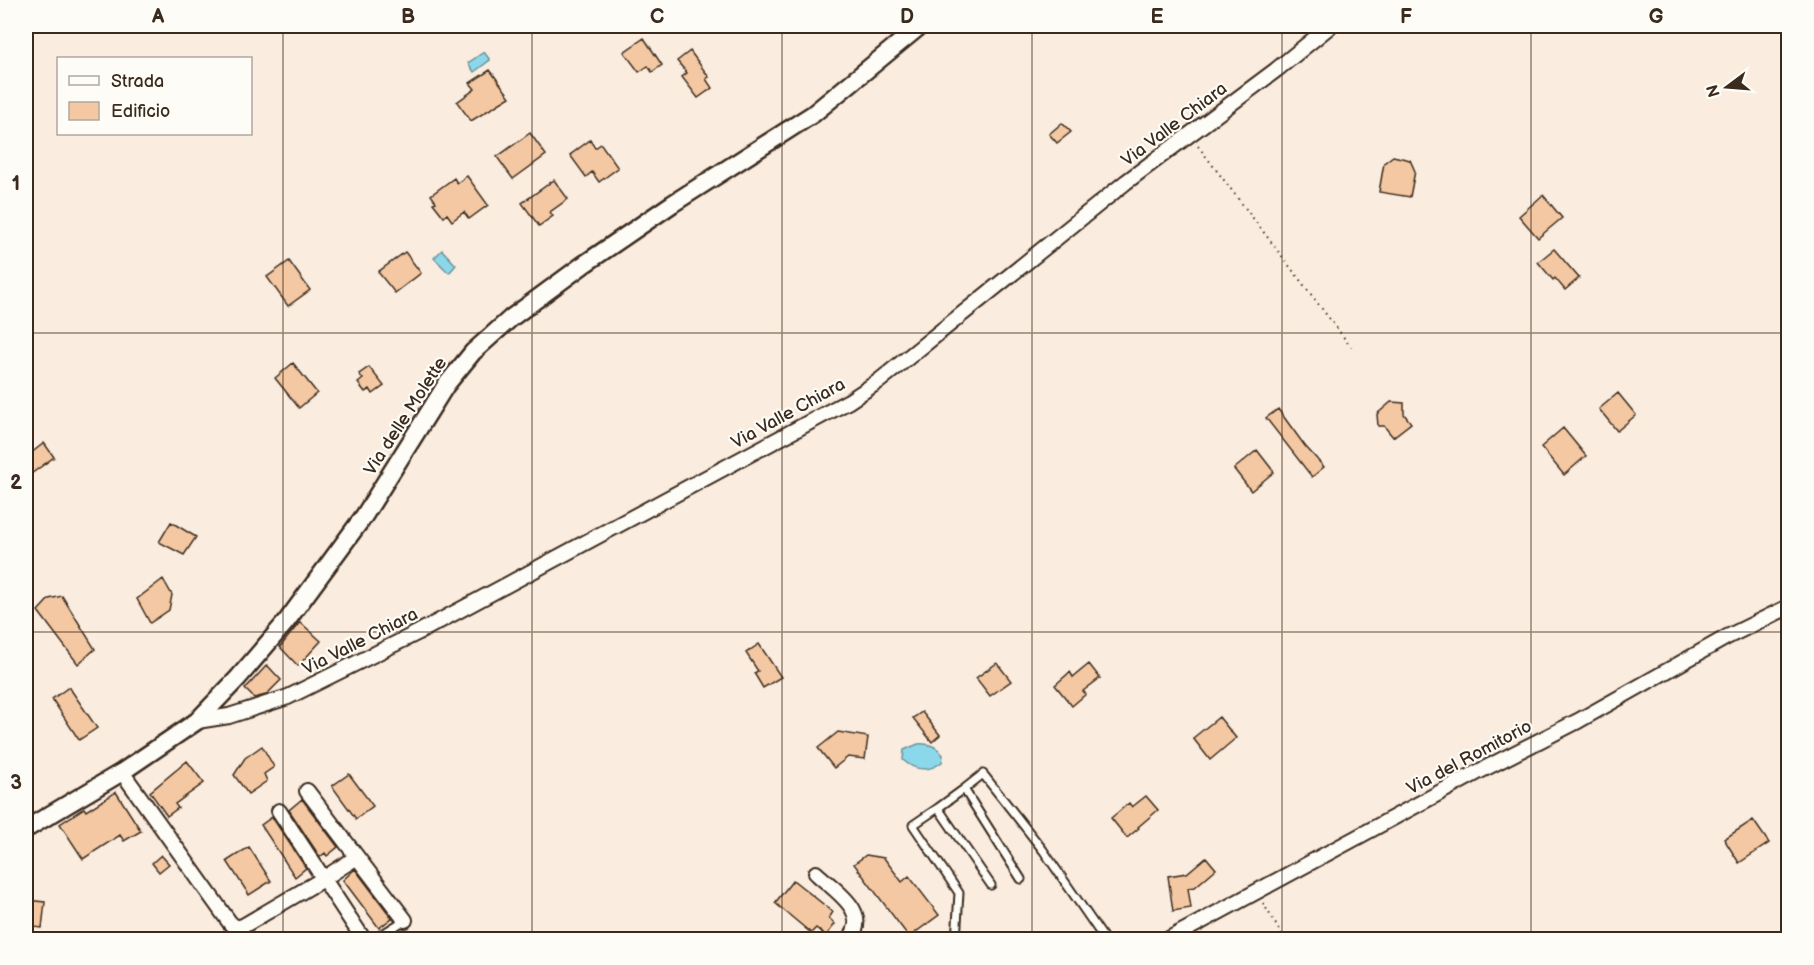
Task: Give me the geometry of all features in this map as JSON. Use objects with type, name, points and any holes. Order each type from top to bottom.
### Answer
[{"type":"street","name":"Via delle Molette","points":[[26,829],[122,772],[197,721],[238,678],[286,622],[364,516],[446,385],[487,338],[511,318],[672,204],[813,114],[920,26]]},
{"type":"street","name":"Via Valle Chiara","points":[[197,721],[229,717],[288,697],[419,632],[538,566],[835,410],[879,381],[1126,182],[1330,26]]},
{"type":"street","name":"Via del Romitorio","points":[[1167,939],[1484,768],[1578,721],[1727,637],[1788,607]]},
{"type":"street","points":[[122,772],[233,926],[243,926],[357,857]]},
{"type":"street","points":[[307,791],[405,920]]},
{"type":"street","points":[[279,811],[364,939]]},
{"type":"street","points":[[816,873],[856,914],[857,927],[849,939]]},
{"type":"lane","points":[[956,939],[959,893],[913,825],[983,774],[1043,850],[1105,939]]},
{"type":"lane","points":[[964,789],[1021,879]]},
{"type":"lane","points":[[938,808],[991,885]]},
{"type":"lane","points":[[373,939],[405,920]]},
{"type":"path","points":[[1189,134],[1351,347]]},
{"type":"path","points":[[1254,892],[1266,906],[1285,939]]},
{"type":"water","points":[[484,52],[490,60],[474,72],[468,63]]},
{"type":"water","points":[[442,250],[456,265],[449,273],[434,258]]},
{"type":"water","points":[[918,744],[938,749],[943,755],[942,762],[927,769],[908,764],[903,760],[904,750]]},
{"type":"building","points":[[644,38],[662,65],[652,72],[648,66],[639,72],[624,52]]},
{"type":"building","points":[[690,51],[709,77],[706,79],[712,88],[698,98],[682,77],[687,73],[677,61]]},
{"type":"building","points":[[490,70],[510,97],[471,121],[457,102],[475,89],[470,83]]},
{"type":"building","points":[[1062,123],[1071,132],[1057,143],[1049,134]]},
{"type":"building","points":[[530,133],[546,155],[513,179],[497,157]]},
{"type":"building","points":[[590,140],[595,148],[601,144],[618,168],[599,182],[592,172],[586,177],[570,155]]},
{"type":"building","points":[[1393,156],[1410,160],[1415,171],[1410,197],[1379,192],[1384,163]]},
{"type":"building","points":[[467,176],[488,205],[469,219],[464,212],[452,221],[447,214],[444,217],[433,203],[436,202],[431,195],[454,178],[457,183]]},
{"type":"building","points":[[554,180],[568,199],[550,212],[553,216],[539,226],[522,203]]},
{"type":"building","points":[[1543,195],[1562,218],[1538,238],[1519,216]]},
{"type":"building","points":[[1554,249],[1579,278],[1565,290],[1538,262]]},
{"type":"building","points":[[405,252],[421,273],[395,293],[378,272]]},
{"type":"building","points":[[289,261],[310,290],[288,306],[267,277]]},
{"type":"building","points":[[293,363],[317,393],[299,408],[275,378]]},
{"type":"building","points":[[369,367],[384,386],[373,394],[370,389],[365,392],[358,383],[363,379],[359,374]]},
{"type":"building","points":[[1618,393],[1636,415],[1617,431],[1599,409]]},
{"type":"building","points":[[1391,402],[1404,403],[1404,414],[1411,423],[1393,437],[1384,426],[1378,426],[1377,414]]},
{"type":"building","points":[[1278,409],[1305,446],[1324,467],[1312,477],[1266,418]]},
{"type":"building","points":[[1563,428],[1586,456],[1564,475],[1541,447]]},
{"type":"building","points":[[44,443],[54,457],[31,474],[26,466],[26,457]]},
{"type":"building","points":[[1257,450],[1274,472],[1251,491],[1234,469]]},
{"type":"building","points":[[171,522],[196,537],[184,555],[159,542]]},
{"type":"building","points":[[163,579],[172,595],[169,610],[150,623],[137,599]]},
{"type":"building","points":[[62,596],[95,649],[78,664],[38,611],[49,599]]},
{"type":"building","points":[[300,622],[321,641],[298,666],[280,647]]},
{"type":"building","points":[[759,644],[781,677],[763,688],[754,673],[758,671],[746,653]]},
{"type":"building","points":[[997,663],[1011,681],[990,696],[976,678]]},
{"type":"building","points":[[1089,664],[1100,678],[1083,691],[1086,694],[1072,706],[1055,685],[1070,672],[1073,677]]},
{"type":"building","points":[[267,665],[281,680],[266,695],[254,698],[245,689]]},
{"type":"building","points":[[69,687],[97,728],[79,740],[52,699]]},
{"type":"building","points":[[922,712],[940,735],[932,742],[913,718]]},
{"type":"building","points":[[1219,717],[1236,738],[1210,760],[1193,738]]},
{"type":"building","points":[[838,732],[868,737],[865,759],[848,757],[834,768],[818,748]]},
{"type":"building","points":[[262,746],[274,767],[264,774],[267,781],[248,794],[234,775],[245,758]]},
{"type":"building","points":[[187,761],[204,783],[175,804],[178,808],[167,816],[150,792]]},
{"type":"building","points":[[349,774],[373,806],[356,819],[332,786]]},
{"type":"building","points":[[116,792],[141,831],[124,841],[120,835],[83,859],[60,824],[84,808],[86,811]]},
{"type":"building","points":[[1146,796],[1158,810],[1127,838],[1111,818],[1129,803],[1132,807]]},
{"type":"building","points":[[302,799],[338,847],[327,856],[325,853],[320,857],[289,810]]},
{"type":"building","points":[[272,817],[306,868],[295,877],[261,825]]},
{"type":"building","points":[[1753,820],[1769,843],[1739,863],[1724,839]]},
{"type":"building","points":[[249,847],[271,881],[249,895],[227,861]]},
{"type":"building","points":[[161,855],[169,864],[159,872],[152,863]]},
{"type":"building","points":[[866,855],[884,858],[902,882],[909,876],[939,915],[909,937],[854,864]]},
{"type":"building","points":[[1206,857],[1216,869],[1195,887],[1188,888],[1191,908],[1173,911],[1168,876],[1187,873]]},
{"type":"building","points":[[355,869],[392,918],[379,928],[343,880]]},
{"type":"building","points":[[793,880],[833,912],[829,918],[835,924],[826,936],[816,928],[811,933],[775,903]]},
{"type":"building","points":[[26,900],[45,902],[42,928],[26,926]]}]
